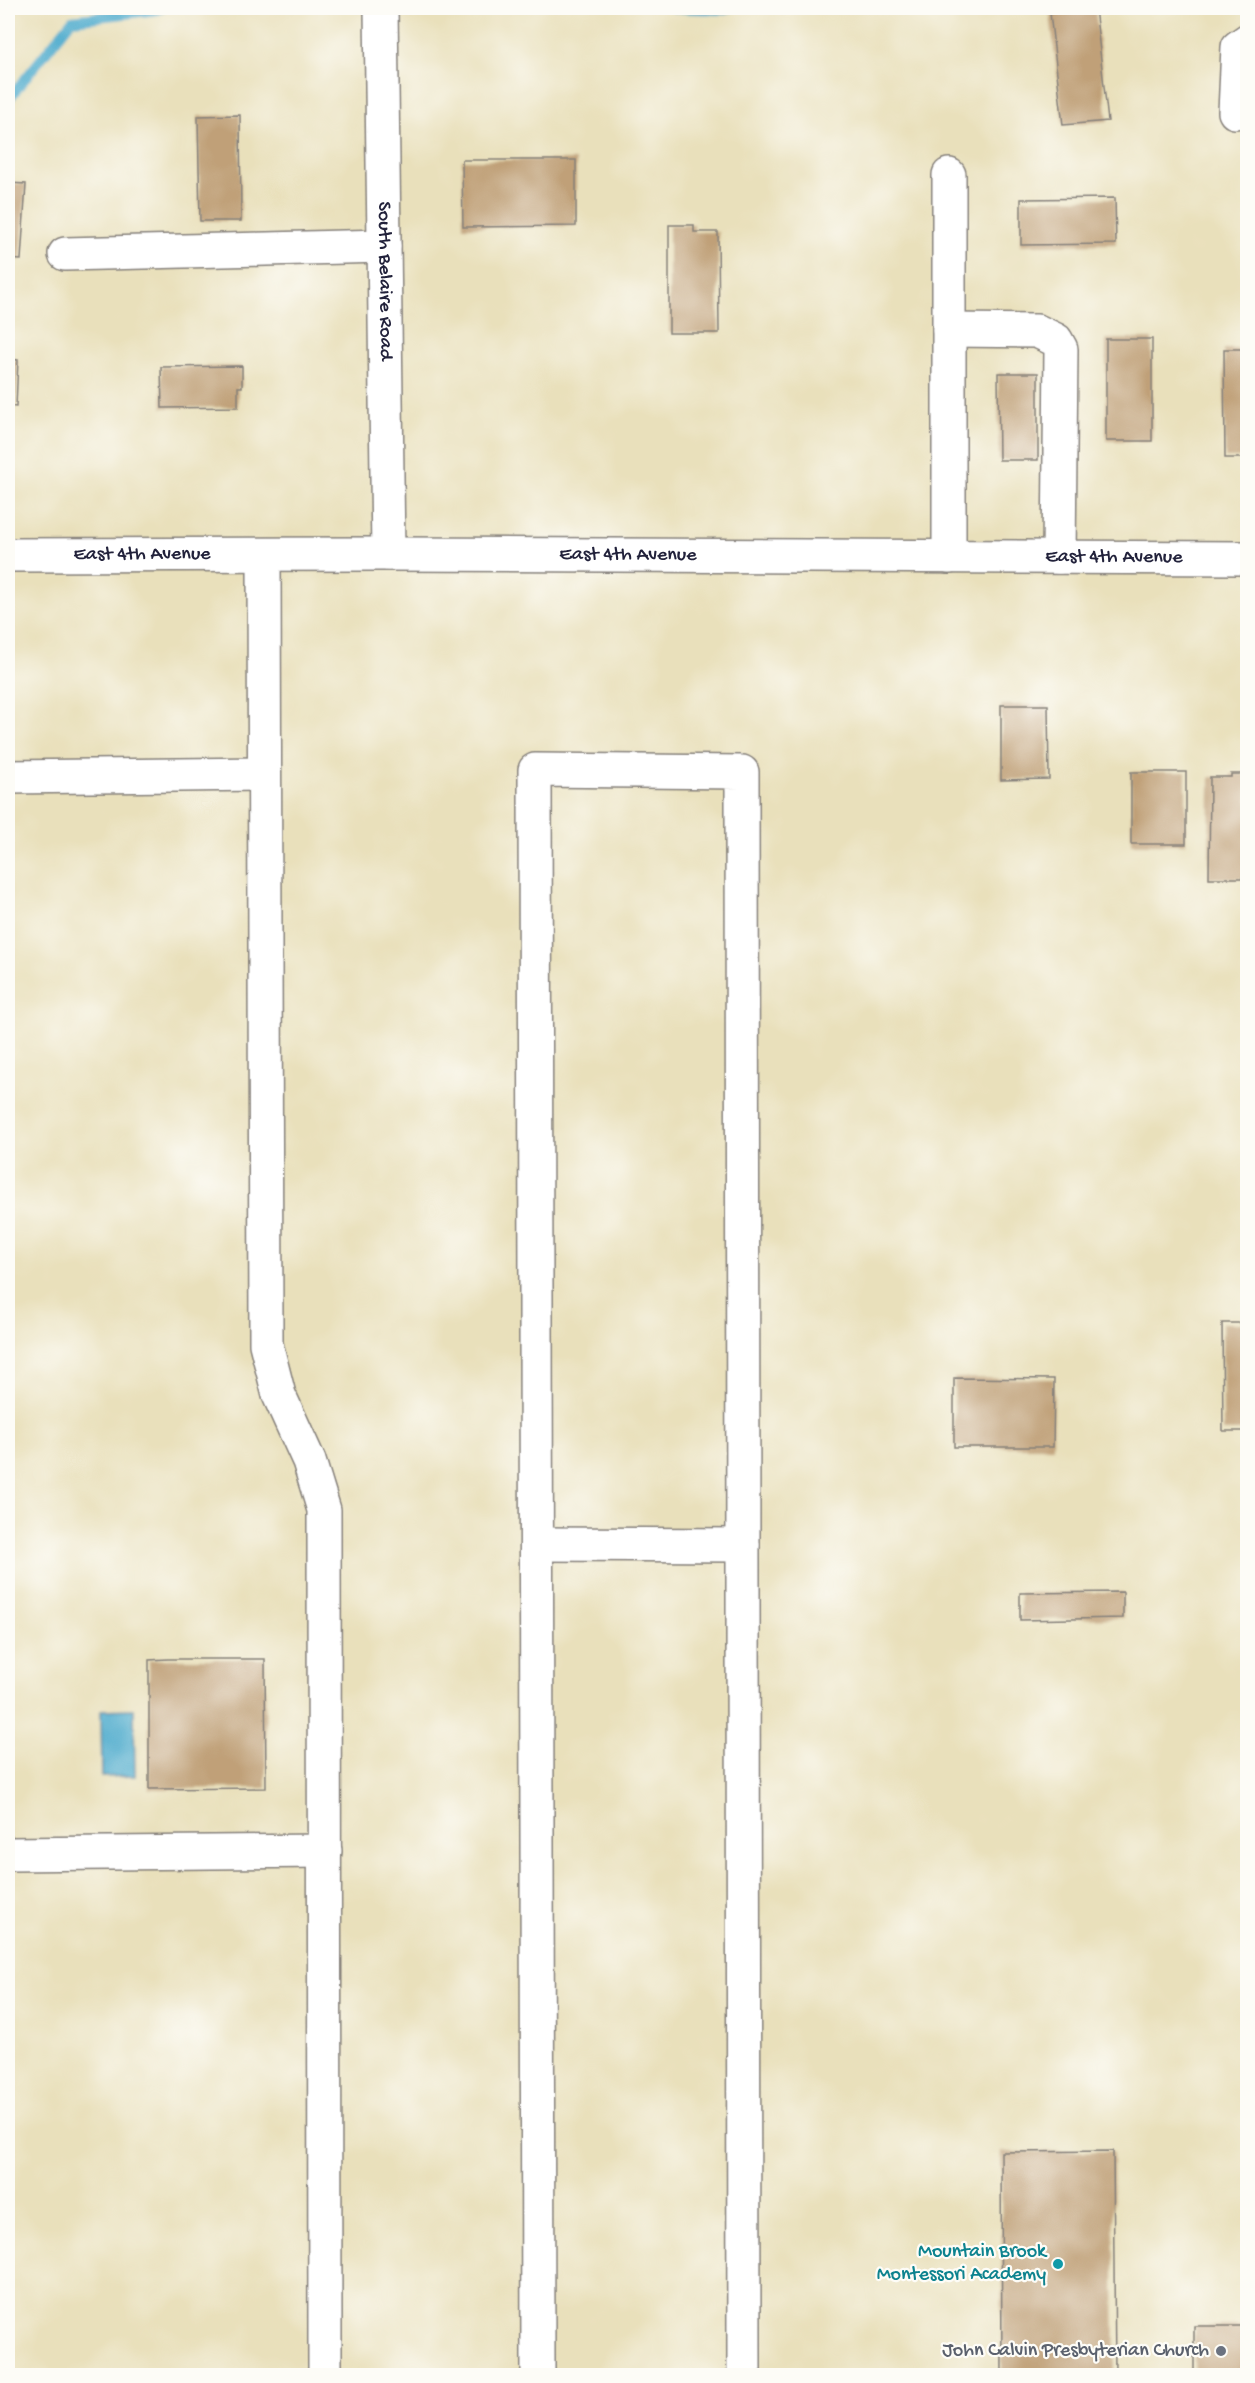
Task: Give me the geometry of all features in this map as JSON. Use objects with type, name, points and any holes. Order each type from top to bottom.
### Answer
[{"type":"street","name":"South Belaire Road","points":[[381,8],[388,554]]},
{"type":"street","points":[[1235,112],[1238,47],[1248,40]]},
{"type":"street","points":[[949,176],[949,556]]},
{"type":"street","points":[[65,254],[384,246]]},
{"type":"street","points":[[949,330],[1037,331],[1056,340],[1061,349],[1059,557]]},
{"type":"street","name":"East 4th Avenue","points":[[8,555],[388,554],[1248,558]]},
{"type":"street","points":[[264,555],[266,1344],[279,1395],[309,1461],[324,1510],[325,2376]]},
{"type":"street","points":[[538,2376],[535,770],[742,772],[744,2376]]},
{"type":"street","points":[[8,777],[264,774]]},
{"type":"street","points":[[537,1544],[743,1545]]},
{"type":"street","points":[[8,1854],[325,1851]]},
{"type":"water","points":[[134,1709],[135,1776],[102,1777],[101,1710]]},
{"type":"building","points":[[1095,8],[1108,121],[1063,125],[1050,13]]},
{"type":"building","points":[[240,115],[241,221],[200,221],[198,116]]},
{"type":"building","points":[[462,160],[576,160],[576,226],[463,227]]},
{"type":"building","points":[[8,183],[26,184],[21,260],[8,259]]},
{"type":"building","points":[[1115,198],[1116,244],[1021,245],[1021,199]]},
{"type":"building","points":[[669,225],[694,225],[694,232],[718,232],[719,333],[669,333]]},
{"type":"building","points":[[1106,339],[1152,339],[1152,441],[1106,441]]},
{"type":"building","points":[[1224,349],[1248,349],[1248,458],[1225,458]]},
{"type":"building","points":[[8,359],[18,360],[16,407],[8,406]]},
{"type":"building","points":[[242,366],[242,387],[238,387],[238,407],[162,408],[161,367]]},
{"type":"building","points":[[998,373],[1038,373],[1038,460],[999,460]]},
{"type":"building","points":[[1001,705],[1048,705],[1049,779],[1001,780]]},
{"type":"building","points":[[1131,772],[1186,772],[1186,844],[1131,844]]},
{"type":"building","points":[[1231,774],[1248,774],[1248,878],[1209,878],[1210,777],[1231,777]]},
{"type":"building","points":[[1222,1323],[1248,1323],[1248,1431],[1223,1431]]},
{"type":"building","points":[[954,1378],[1054,1379],[1053,1447],[954,1447]]},
{"type":"building","points":[[1123,1592],[1123,1618],[1020,1620],[1020,1593]]},
{"type":"building","points":[[265,1659],[266,1788],[149,1789],[149,1660]]},
{"type":"building","name":"Mountain Brook Montessori Academy","points":[[1113,2151],[1115,2376],[1002,2376],[1001,2152]]},
{"type":"building","name":"John Calvin Presbyterian Church","points":[[1194,2326],[1248,2326],[1248,2376],[1194,2376]]},
{"type":"waterway","points":[[8,100],[72,20],[161,8]]},
{"type":"waterway","points":[[676,8],[725,10],[729,8]]},
{"type":"place","name":"Mountain Brook Montessori Academy","points":[[1058,2264]]},
{"type":"place","name":"John Calvin Presbyterian Church","points":[[1221,2351]]}]
